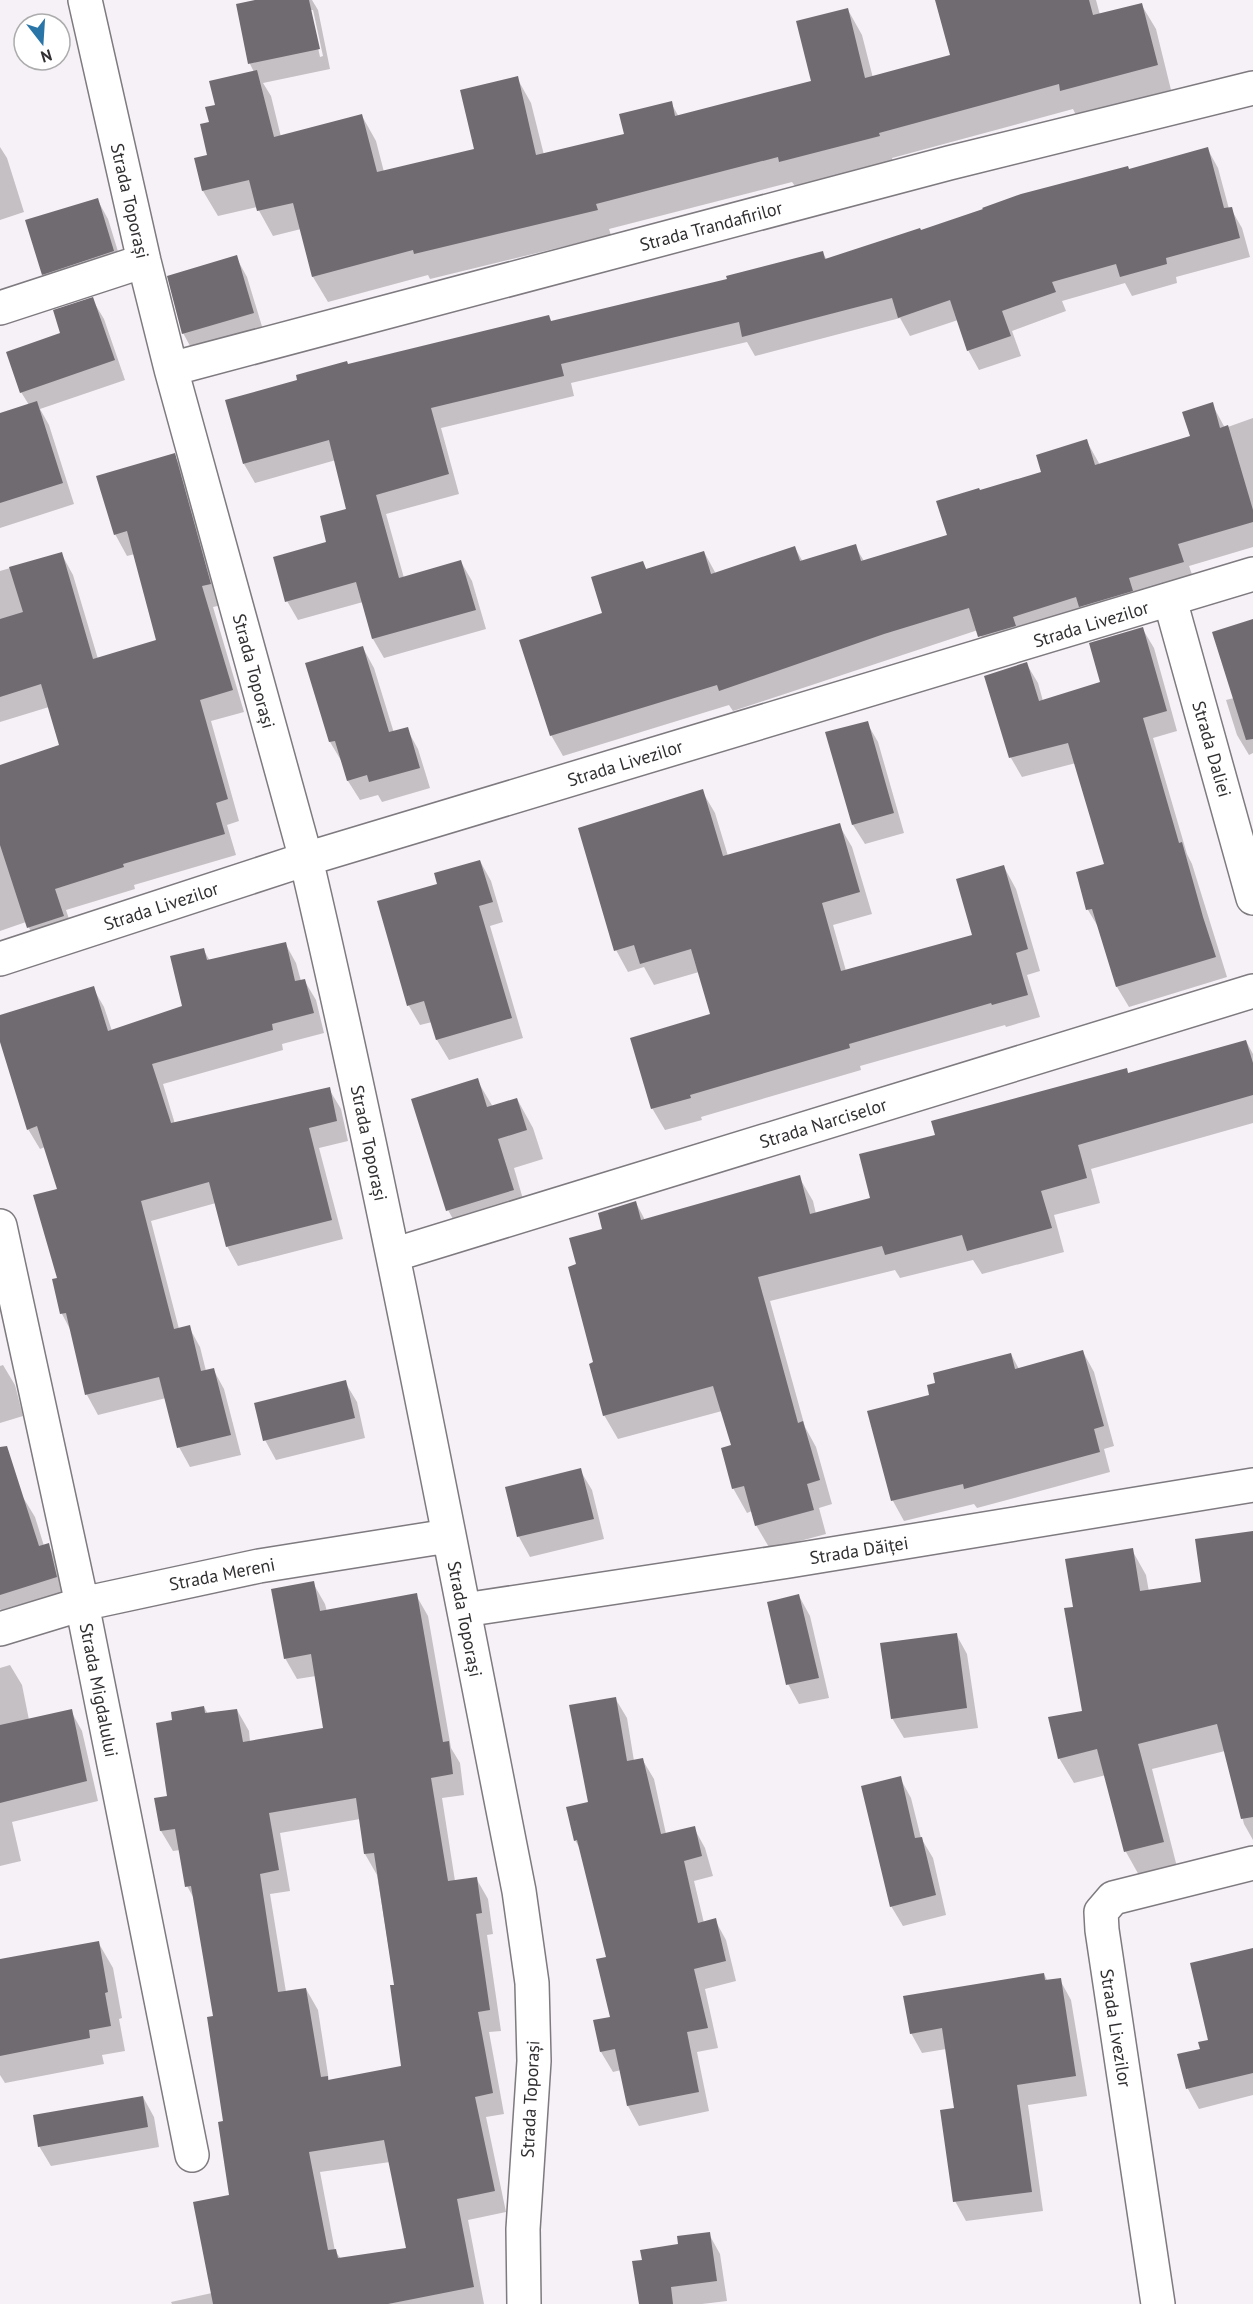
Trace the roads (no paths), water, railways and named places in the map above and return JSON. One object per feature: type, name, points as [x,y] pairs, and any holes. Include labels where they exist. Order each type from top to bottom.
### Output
[{"type":"street","name":"Strada Toporași","points":[[85,0],[171,369],[306,859],[393,1255],[519,1891],[532,1983],[534,2061],[523,2229],[525,2304]]},
{"type":"street","name":"Strada Trandafirilor","points":[[171,369],[949,163],[1253,88]]},
{"type":"street","points":[[0,308],[144,261]]},
{"type":"street","name":"Strada Livezilor","points":[[0,959],[306,859],[1253,574]]},
{"type":"street","name":"Strada Daliei","points":[[1170,600],[1253,898]]},
{"type":"street","name":"Strada Narciselor","points":[[393,1255],[1253,991]]},
{"type":"street","name":"Strada Migdalului","points":[[0,1226],[82,1604],[192,2155]]},
{"type":"street","name":"Strada Dăiței","points":[[464,1610],[800,1559],[1253,1485]]},
{"type":"street","name":"Strada Mereni","points":[[0,1629],[82,1604],[259,1566],[448,1536]]},
{"type":"street","name":"Strada Livezilor","points":[[1158,2304],[1101,1912],[1113,1898],[1253,1863]]}]
